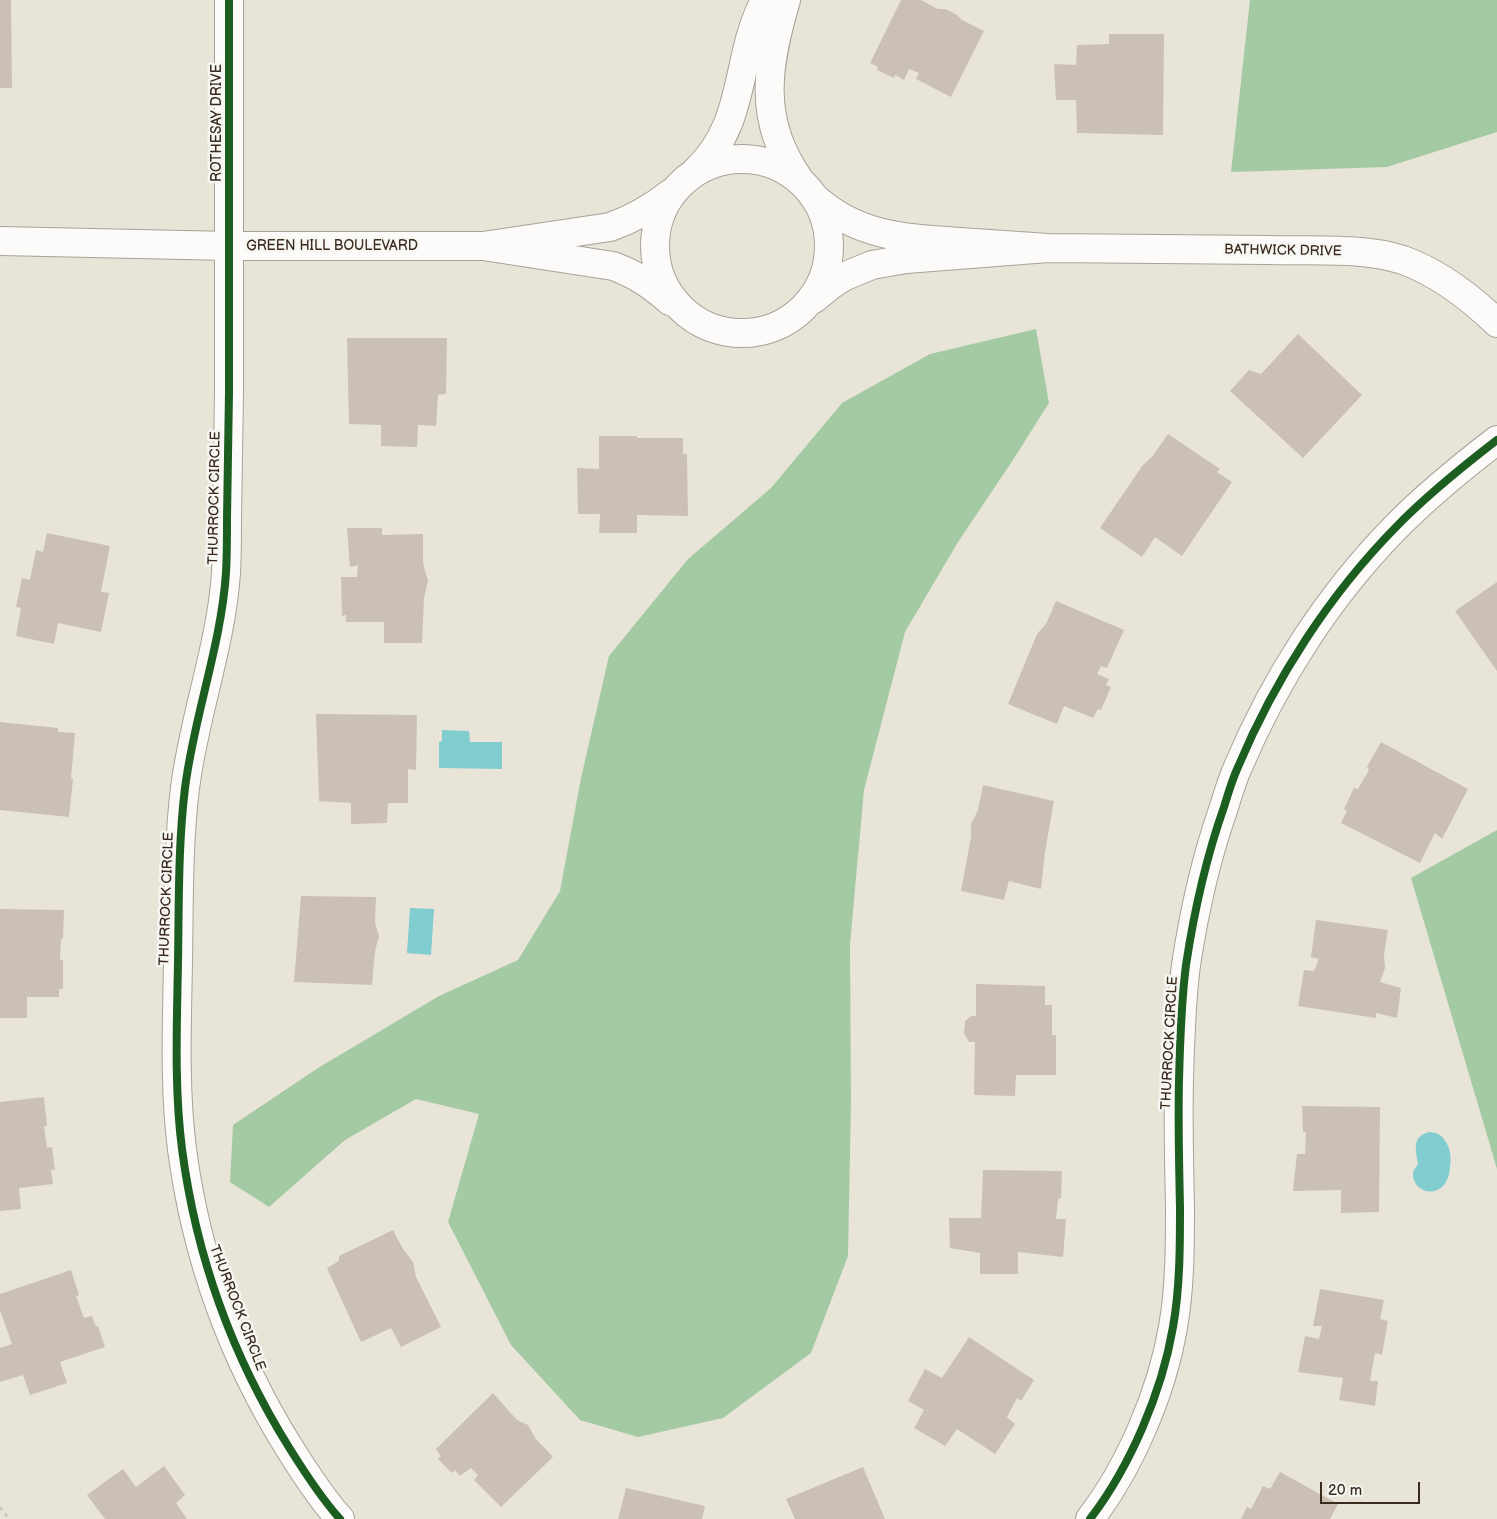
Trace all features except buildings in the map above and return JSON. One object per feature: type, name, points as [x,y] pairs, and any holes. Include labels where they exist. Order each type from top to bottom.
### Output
[{"type":"street","name":"ROTHESAY DRIVE","points":[[228,0],[230,246]]},
{"type":"street","name":"GREEN HILL BOULEVARD","points":[[0,241],[230,246],[483,246],[610,227],[646,212],[683,182],[708,157],[724,135],[734,106],[753,26],[765,0]]},
{"type":"street","points":[[786,0],[772,53],[770,103],[779,143],[790,165],[808,189],[825,217],[830,247],[823,279],[808,305],[776,327],[761,332],[745,334],[714,329],[686,313],[671,296],[662,280],[657,265],[655,247],[655,236],[662,211],[669,198],[683,182],[699,170],[712,164],[734,159],[746,159],[766,162],[784,169],[808,189]]},
{"type":"street","name":"BATHWICK DRIVE","points":[[808,189],[831,210],[853,223],[894,236],[1048,248],[1318,251],[1377,254],[1421,267],[1458,290],[1497,323]]},
{"type":"street","name":"THURROCK CIRCLE","points":[[230,246],[228,487],[225,584],[220,622],[188,767],[181,839],[177,1048],[181,1146],[200,1246],[232,1337],[251,1380],[274,1424],[302,1468],[340,1519]]},
{"type":"street","name":"GREEN HILL BOULEVARD","points":[[483,246],[613,266],[645,280],[686,313]]},
{"type":"street","name":"BATHWICK DRIVE","points":[[808,305],[837,280],[849,273],[872,265],[906,259],[1048,248]]},
{"type":"street","name":"THURROCK CIRCLE","points":[[1090,1519],[1122,1471],[1139,1436],[1164,1365],[1173,1327],[1180,1244],[1179,1079],[1181,1018],[1186,967],[1205,868],[1237,768],[1280,682],[1306,639],[1356,572],[1395,528],[1434,490],[1497,440]]},
{"type":"path","points":[[0,1507],[9,1519]]},
{"type":"green space","points":[[1250,0],[1497,0],[1497,132],[1387,167],[1231,172]]},
{"type":"green space","points":[[1036,329],[1049,403],[958,542],[905,632],[864,790],[850,944],[851,1102],[848,1256],[811,1353],[723,1418],[638,1437],[580,1420],[511,1345],[448,1222],[479,1114],[416,1099],[345,1140],[269,1207],[230,1182],[233,1125],[318,1068],[439,996],[518,960],[560,891],[581,778],[609,656],[688,559],[771,488],[842,403],[930,354]]},
{"type":"green space","points":[[1497,830],[1497,1169],[1411,878]]},
{"type":"water","points":[[442,730],[469,731],[470,742],[502,742],[502,769],[439,768],[439,742],[442,741]]},
{"type":"water","points":[[410,908],[434,909],[431,955],[407,953]]},
{"type":"water","points":[[1429,1132],[1438,1134],[1444,1139],[1451,1158],[1448,1178],[1443,1186],[1431,1192],[1419,1187],[1413,1174],[1418,1164],[1417,1141],[1423,1134]]},
{"type":"cycle path","points":[[229,0],[229,343],[226,566],[219,627],[189,761],[181,831],[177,1031],[179,1126],[188,1189],[197,1228],[207,1267],[234,1342],[251,1379],[290,1449],[307,1476],[340,1519]]},
{"type":"cycle path","points":[[1090,1519],[1118,1476],[1142,1428],[1161,1377],[1173,1327],[1180,1252],[1179,1096],[1184,979],[1201,885],[1234,777],[1253,734],[1287,670],[1326,610],[1348,581],[1371,553],[1408,515],[1497,440]]}]
